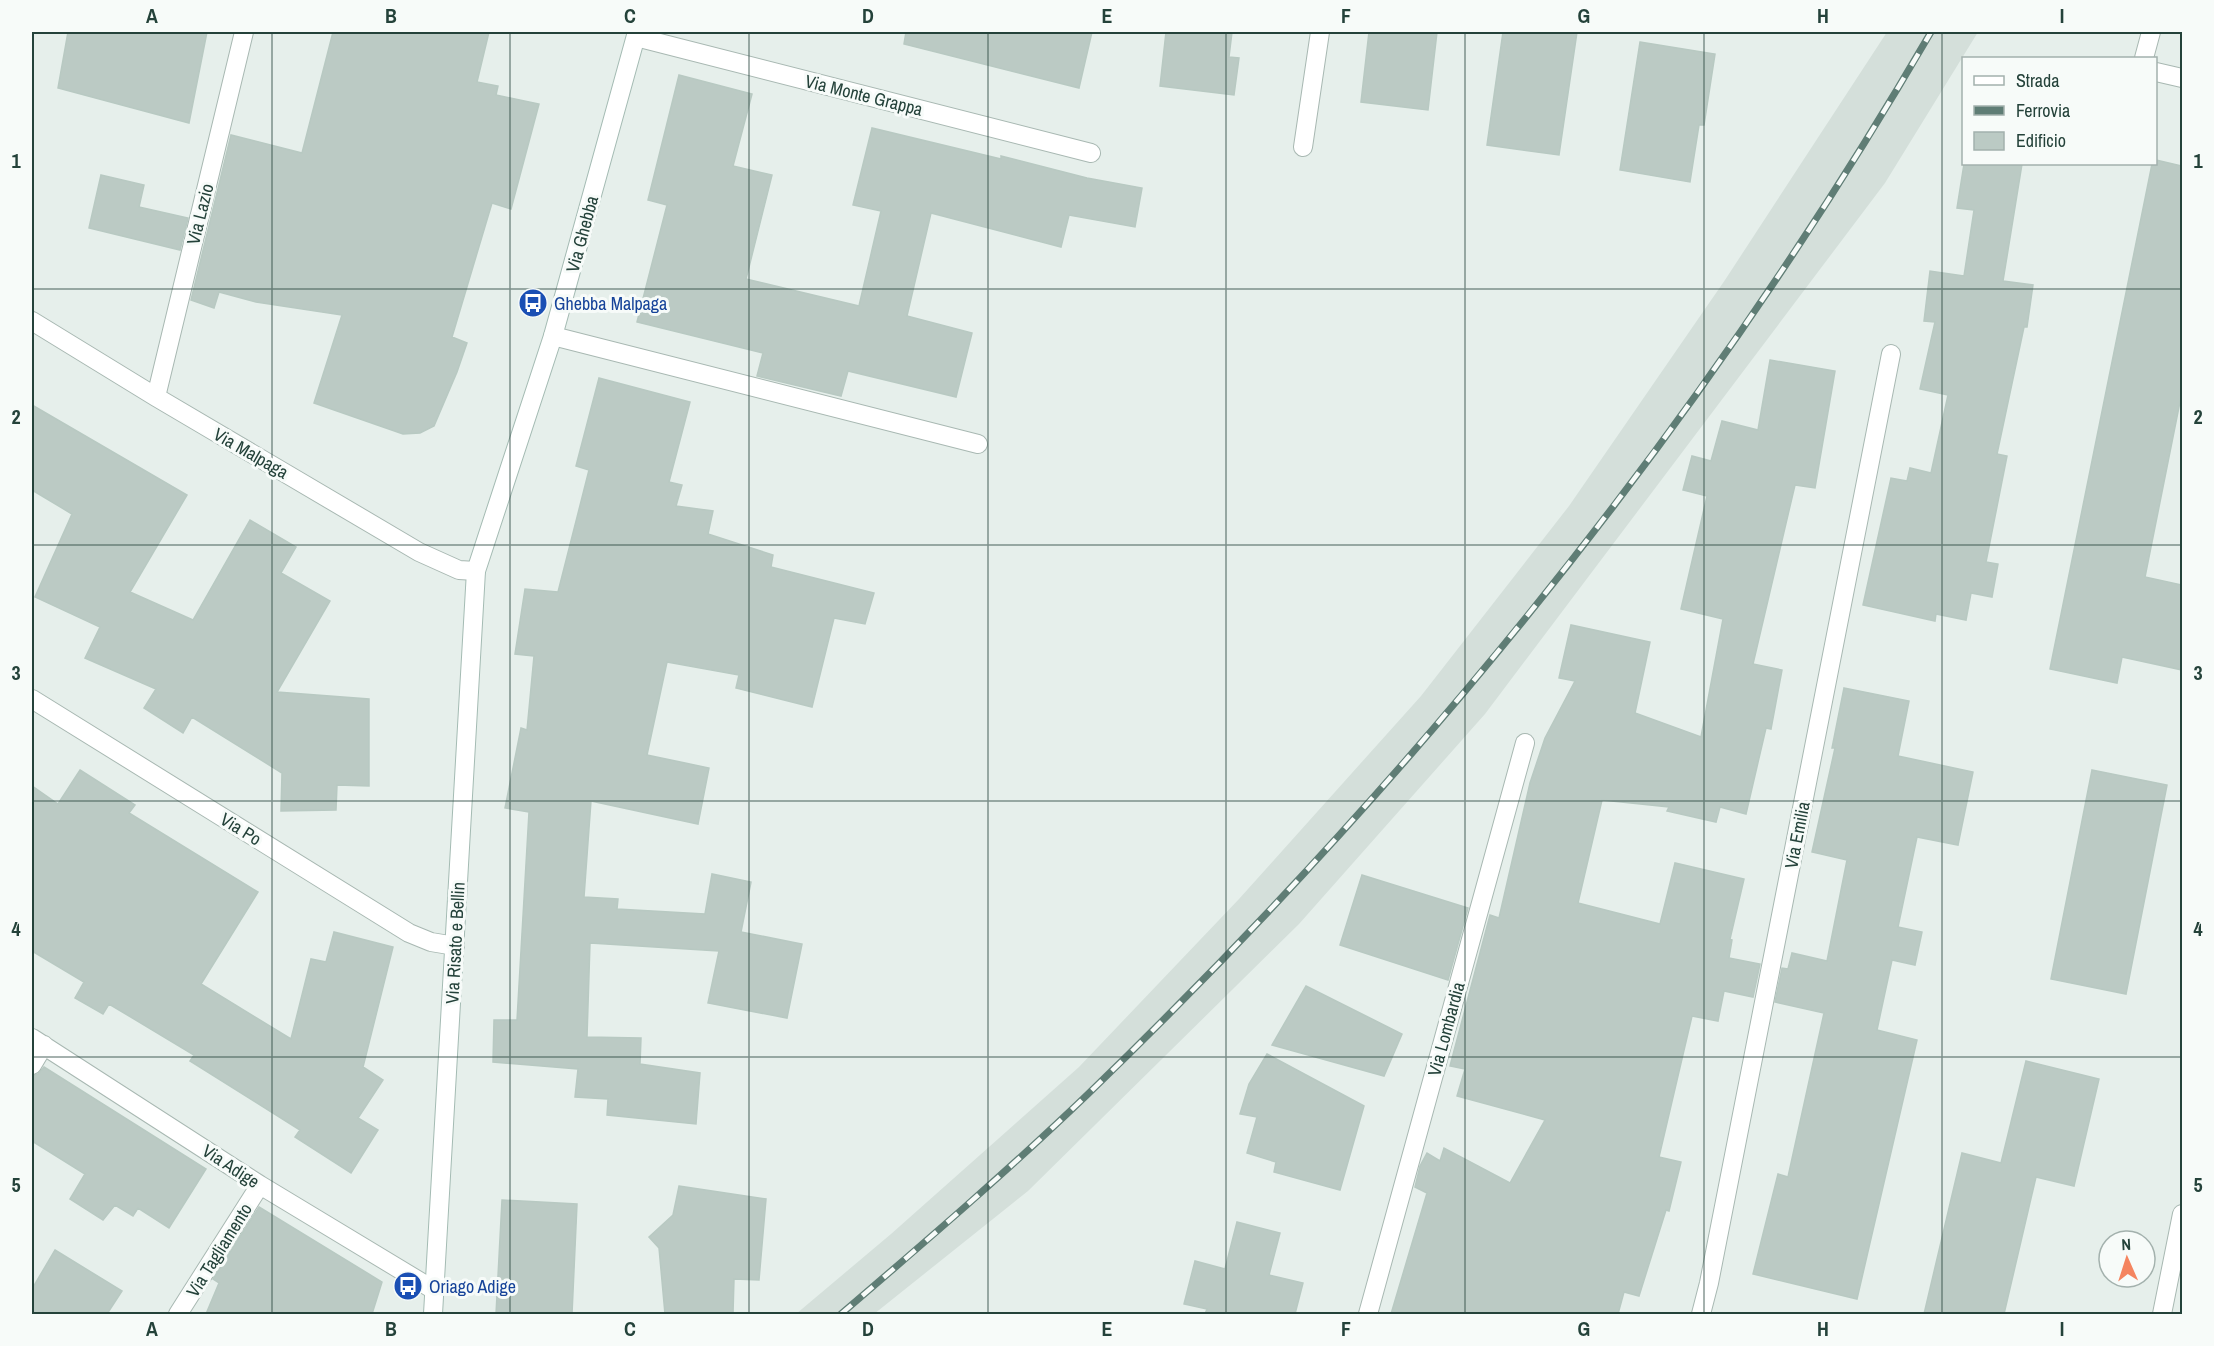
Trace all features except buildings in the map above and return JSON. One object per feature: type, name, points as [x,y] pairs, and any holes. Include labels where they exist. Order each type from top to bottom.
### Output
[{"type":"street","name":"Via Lazio","points":[[156,397],[244,32]]},
{"type":"street","points":[[1303,147],[1320,32]]},
{"type":"street","points":[[2144,57],[2151,32]]},
{"type":"street","name":"Via Monte Grappa","points":[[637,34],[1091,153]]},
{"type":"street","name":"Via Ghebba","points":[[476,571],[554,336],[637,34]]},
{"type":"street","points":[[2157,72],[2182,78]]},
{"type":"street","name":"Via Malpaga","points":[[32,321],[418,552],[459,570],[476,571]]},
{"type":"street","points":[[554,336],[978,444]]},
{"type":"street","name":"Via Emilia","points":[[1701,1314],[1709,1283],[1891,354]]},
{"type":"street","name":"Via Risato e Bellin","points":[[433,1314],[476,571]]},
{"type":"street","name":"Via Po","points":[[32,699],[409,933],[431,942],[455,946]]},
{"type":"street","name":"Via Lombardia","points":[[1368,1314],[1525,743]]},
{"type":"street","points":[[32,1065],[38,1042]]},
{"type":"street","name":"Via Adige","points":[[38,1042],[260,1185],[434,1290]]},
{"type":"street","name":"Via Tagliamento","points":[[178,1314],[260,1185]]},
{"type":"street","points":[[2162,1314],[2182,1214]]},
{"type":"shaded area","points":[[1887,32],[1978,32],[1885,183],[1485,714],[1299,924],[1028,1191],[874,1314],[796,1314],[891,1234],[1079,1067],[1239,899],[1421,696],[1569,506],[1725,280]]},
{"type":"railway","points":[[841,1314],[997,1178],[1088,1094],[1209,974],[1325,850],[1438,723],[1547,592],[1650,457],[1749,319],[1843,177],[1931,32]]},
{"type":"place","name":"Ghebba Malpaga","points":[[533,303]]},
{"type":"place","name":"Oriago Adige","points":[[408,1286]]}]
